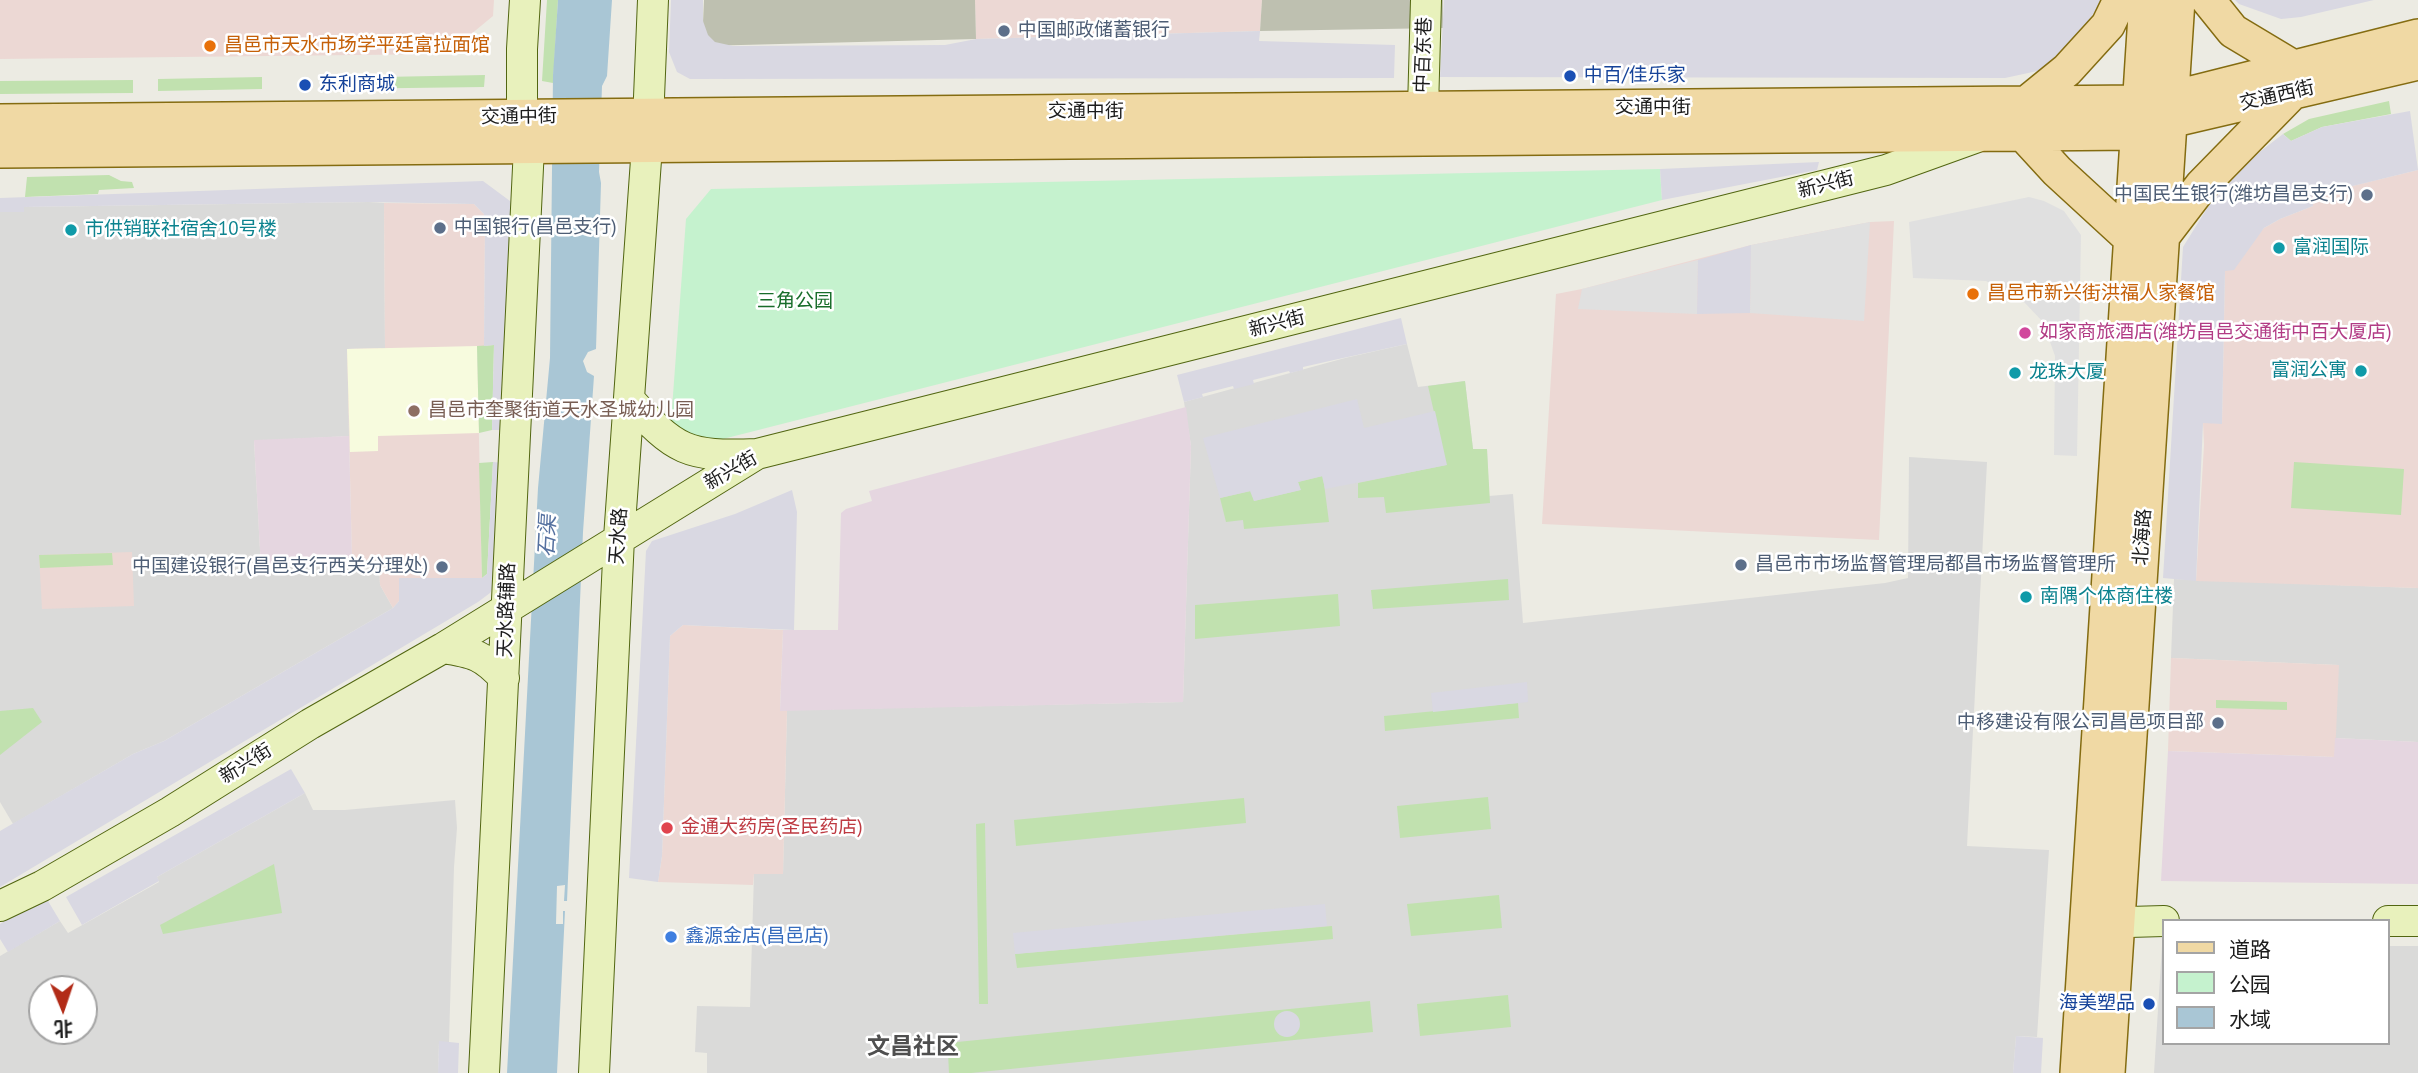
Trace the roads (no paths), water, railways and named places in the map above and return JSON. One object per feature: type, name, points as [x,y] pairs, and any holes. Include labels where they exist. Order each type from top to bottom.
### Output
[{"type":"main road","points":[[2120,0],[2108,25],[2023,120],[2066,180],[2147,238],[2202,185],[2292,80],[2232,31],[2208,0]]},
{"type":"main road","name":"北海路","points":[[2146,0],[2139,118],[2147,238]]},
{"type":"main road","name":"北海路","points":[[2077,1073],[2102,922],[2147,238],[2171,109],[2178,0]]},
{"type":"main road","name":"交通西街","points":[[2171,109],[2292,80],[2418,36]]},
{"type":"main road","name":"交通西街","points":[[2292,80],[2418,63]]},
{"type":"main road","name":"交通中街","points":[[647,131],[1423,110],[2023,120],[2139,118],[2171,109]]},
{"type":"main road","name":"交通中街","points":[[0,151],[611,131],[1986,135],[2023,120]]},
{"type":"main road","name":"交通中街","points":[[0,121],[536,132]]},
{"type":"main road","name":"北海路","points":[[2102,922],[2108,1073]]},
{"type":"street","name":"天水路辅路","points":[[484,1073],[504,678],[515,603],[536,132],[522,49],[525,0]]},
{"type":"street","name":"天水路","points":[[594,1073],[619,538],[647,131],[653,0]]},
{"type":"street","name":"中百东巷","points":[[1423,110],[1426,0]]},
{"type":"street","name":"新兴街","points":[[0,906],[41,886],[170,812],[310,724],[443,648],[757,454],[1872,173],[1986,135]]},
{"type":"street","points":[[629,399],[658,431],[683,448],[698,453],[757,454]]},
{"type":"street","points":[[443,648],[467,652],[489,661],[504,678]]},
{"type":"street","points":[[2390,921],[2418,921]]},
{"type":"street","points":[[2102,922],[2162,922]]},
{"type":"water","name":"石渠","points":[[558,0],[612,0],[607,76],[602,86],[596,349],[588,352],[583,361],[587,372],[594,376],[583,532],[567,901],[564,901],[565,885],[557,886],[556,924],[563,924],[565,911],[557,1073],[507,1073],[538,488],[550,358],[553,75]]},
{"type":"place","name":"中国邮政储蓄银行","points":[[1004,31]]},
{"type":"place","name":"昌邑市天水市场学平廷富拉面馆","points":[[210,46]]},
{"type":"place","name":"中百/佳乐家","points":[[1570,76]]},
{"type":"place","name":"东利商城","points":[[305,85]]},
{"type":"place","name":"中国民生银行(潍坊昌邑支行)","points":[[2367,195]]},
{"type":"place","name":"中国银行(昌邑支行)","points":[[440,228]]},
{"type":"place","name":"市供销联社宿舍10号楼","points":[[71,230]]},
{"type":"place","name":"富润国际","points":[[2279,248]]},
{"type":"place","name":"昌邑市新兴街洪福人家餐馆","points":[[1973,294]]},
{"type":"place","name":"如家商旅酒店(潍坊昌邑交通街中百大厦店)","points":[[2025,333]]},
{"type":"place","name":"富润公寓","points":[[2361,371]]},
{"type":"place","name":"龙珠大厦","points":[[2015,373]]},
{"type":"place","name":"昌邑市奎聚街道天水圣城幼儿园","points":[[414,411]]},
{"type":"place","name":"昌邑市市场监督管理局都昌市场监督管理所","points":[[1741,565]]},
{"type":"place","name":"中国建设银行(昌邑支行西关分理处)","points":[[442,567]]},
{"type":"place","name":"南隅个体商住楼","points":[[2026,597]]},
{"type":"place","name":"中移建设有限公司昌邑项目部","points":[[2218,723]]},
{"type":"place","name":"金通大药房(圣民药店)","points":[[667,828]]},
{"type":"place","name":"鑫源金店(昌邑店)","points":[[671,937]]},
{"type":"place","name":"海美塑品","points":[[2149,1004]]},
{"type":"district","name":"文昌社区","points":[[913,1047]]},
{"type":"park label","name":"三角公园","points":[[795,302]]}]
